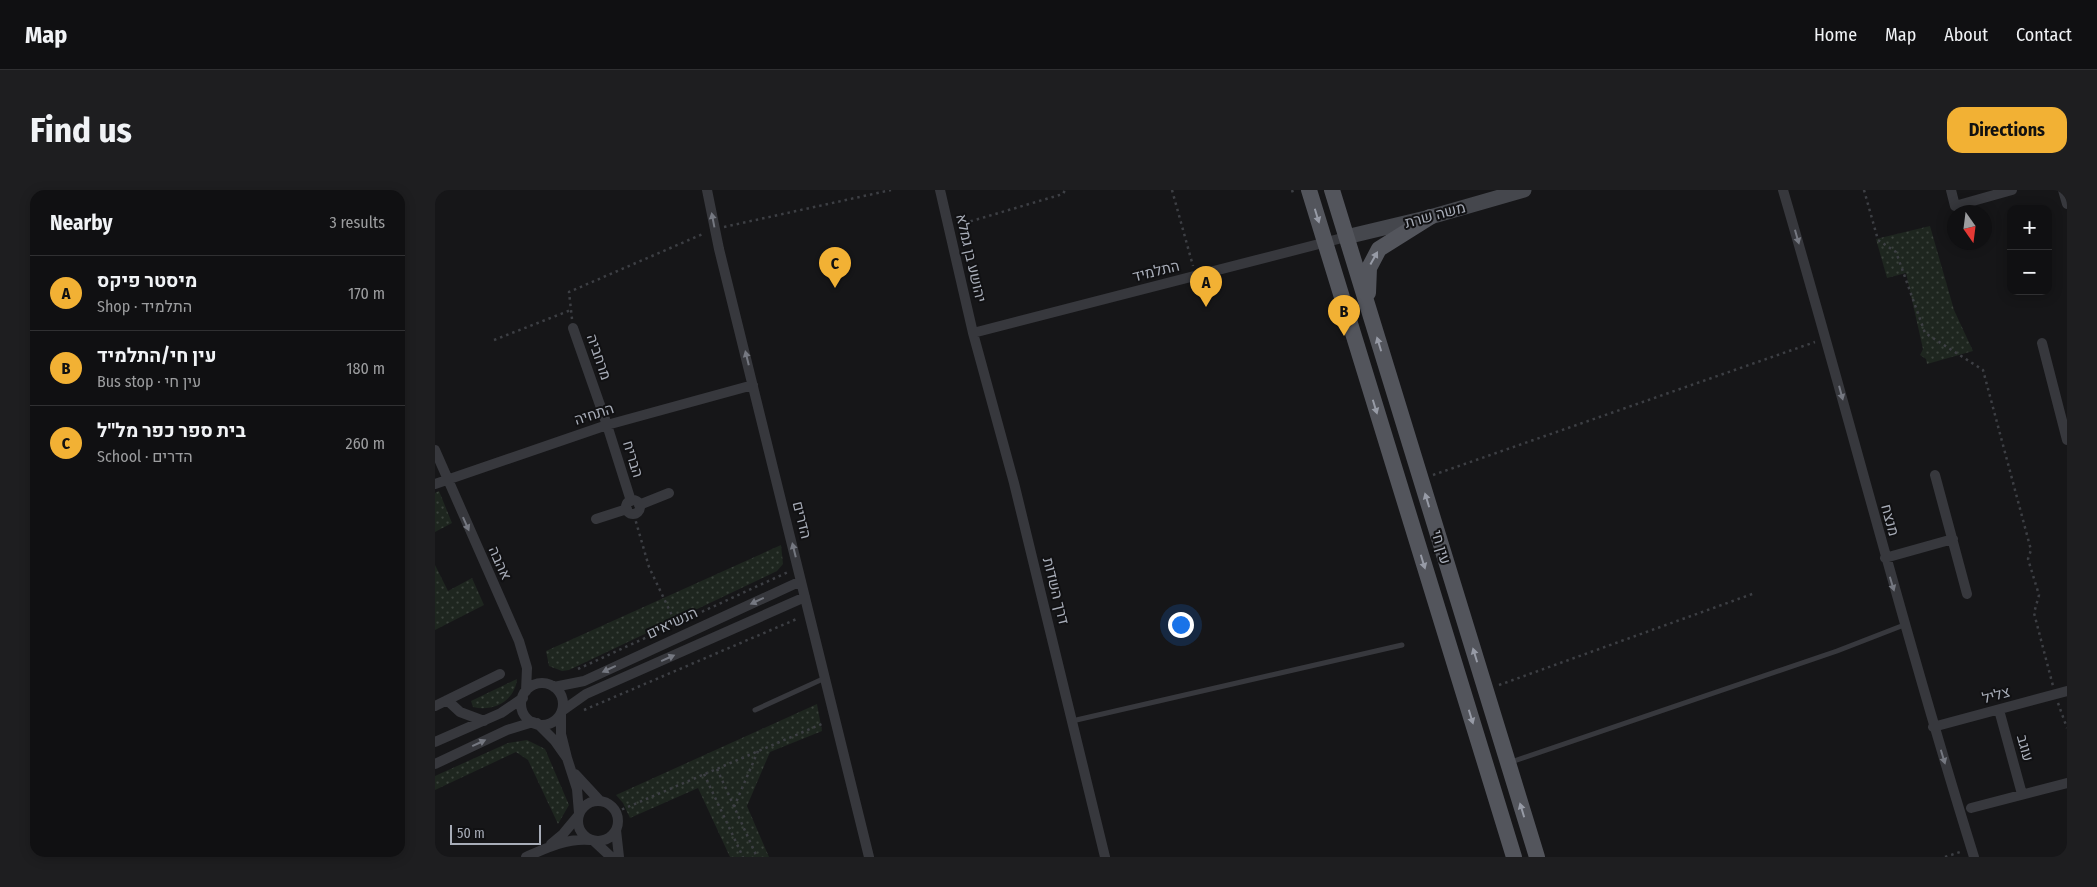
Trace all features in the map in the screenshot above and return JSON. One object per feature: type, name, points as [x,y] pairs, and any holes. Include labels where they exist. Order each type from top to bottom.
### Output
[{"type":"main road","name":"עין חי","points":[[1332,190],[1537,857]]},
{"type":"main road","name":"עין חי","points":[[1298,191],[1325,243],[1511,856]]},
{"type":"main road","points":[[1367,306],[1369,268],[1379,249],[1431,217]]},
{"type":"street","name":"הדרים","points":[[707,190],[719,249],[869,857]]},
{"type":"street","name":"יהושע בן גמלא","points":[[940,190],[973,333]]},
{"type":"street","name":"משה שרת","points":[[1346,237],[1431,217],[1524,190]]},
{"type":"street","name":"מנצח","points":[[1783,190],[1826,338],[1933,727],[1973,853]]},
{"type":"street","points":[[1951,190],[1955,206],[2012,190]]},
{"type":"street","points":[[2063,190],[2067,204]]},
{"type":"street","name":"התלמיד","points":[[973,333],[1346,237]]},
{"type":"street","name":"מרחביה","points":[[573,328],[607,425]]},
{"type":"street","name":"דרך השדות","points":[[973,333],[1014,483],[1105,857]]},
{"type":"street","points":[[2042,343],[2067,440]]},
{"type":"street","name":"התחיה","points":[[435,484],[607,425],[753,384]]},
{"type":"street","name":"הבריח","points":[[607,425],[633,507]]},
{"type":"street","name":"אהבה","points":[[435,450],[446,479],[519,641],[527,668],[524,694]]},
{"type":"street","points":[[1935,475],[1967,594]]},
{"type":"street","points":[[596,519],[669,493]]},
{"type":"street","points":[[1885,558],[1953,539]]},
{"type":"street","name":"הנשיאים","points":[[554,687],[583,681],[801,582]]},
{"type":"street","name":"הנשיאים","points":[[561,712],[585,694],[805,597]]},
{"type":"street","points":[[435,706],[500,674]]},
{"type":"street","points":[[435,742],[501,713],[535,684],[542,683],[554,687],[562,697],[561,734],[567,758],[574,774],[580,832],[611,857]]},
{"type":"street","name":"צליל","points":[[1933,727],[2067,691]]},
{"type":"street","points":[[524,694],[524,713],[555,741],[567,758]]},
{"type":"street","points":[[447,700],[468,717],[484,721]]},
{"type":"street","name":"עוגב","points":[[1999,710],[2022,794]]},
{"type":"street","points":[[435,764],[507,730],[535,723],[547,724],[553,722],[561,712]]},
{"type":"street","points":[[574,774],[600,801]]},
{"type":"street","points":[[1971,808],[2067,783]]},
{"type":"street","points":[[527,857],[544,849],[571,841],[604,841],[611,838],[616,830],[619,819],[617,812],[607,802],[600,801],[587,804],[563,834],[544,849]]},
{"type":"street","points":[[616,830],[619,857]]},
{"type":"lane","points":[[1508,763],[1837,651],[1905,625]]},
{"type":"lane","points":[[1072,721],[1402,645]]},
{"type":"lane","points":[[755,710],[825,678]]},
{"type":"path","points":[[948,227],[1063,194],[1065,190]]},
{"type":"path","points":[[1172,190],[1196,276]]},
{"type":"path","points":[[1864,190],[1878,240],[1896,252],[1925,333],[1983,370],[2031,550],[2028,559],[2039,595],[2034,613],[2055,694],[2067,728]]},
{"type":"path","points":[[493,340],[571,310]]},
{"type":"path","points":[[1421,480],[1826,338]]},
{"type":"path","points":[[633,507],[649,567],[676,624]]},
{"type":"path","points":[[578,669],[798,567]]},
{"type":"path","points":[[1485,690],[1755,593]]},
{"type":"path","points":[[584,710],[809,613]]},
{"type":"path","points":[[617,812],[835,718]]},
{"type":"path","points":[[734,808],[758,751]]},
{"type":"path","points":[[717,769],[757,857]]},
{"type":"path","points":[[705,774],[743,857]]},
{"type":"path","points":[[1945,857],[1973,853]]},
{"type":"shaded area","points":[[1930,226],[1954,310],[1973,351],[1927,364],[1926,359],[1920,355],[1923,349],[1906,273],[1887,278],[1876,239]]},
{"type":"shaded area","points":[[439,491],[452,523],[435,532],[435,493]]},
{"type":"shaded area","points":[[781,545],[783,564],[777,571],[569,670],[562,671],[549,666],[546,651]]},
{"type":"shaded area","points":[[435,565],[448,591],[472,578],[484,605],[435,630]]},
{"type":"shaded area","points":[[517,679],[512,693],[502,703],[488,708],[473,707],[471,701]]},
{"type":"shaded area","points":[[817,704],[822,731],[770,752],[747,806],[769,857],[730,857],[698,788],[630,818],[623,803],[616,795]]},
{"type":"shaded area","points":[[527,740],[545,749],[569,805],[558,824],[528,760],[516,752],[435,790],[435,776],[508,743]]},
{"type":"place","name":"בית ספר כפר מל\"ל","points":[[835,288]]},
{"type":"place","name":"מיסטר פיקס","points":[[1206,307]]},
{"type":"place","name":"עין חי/התלמיד","points":[[1344,336]]}]
